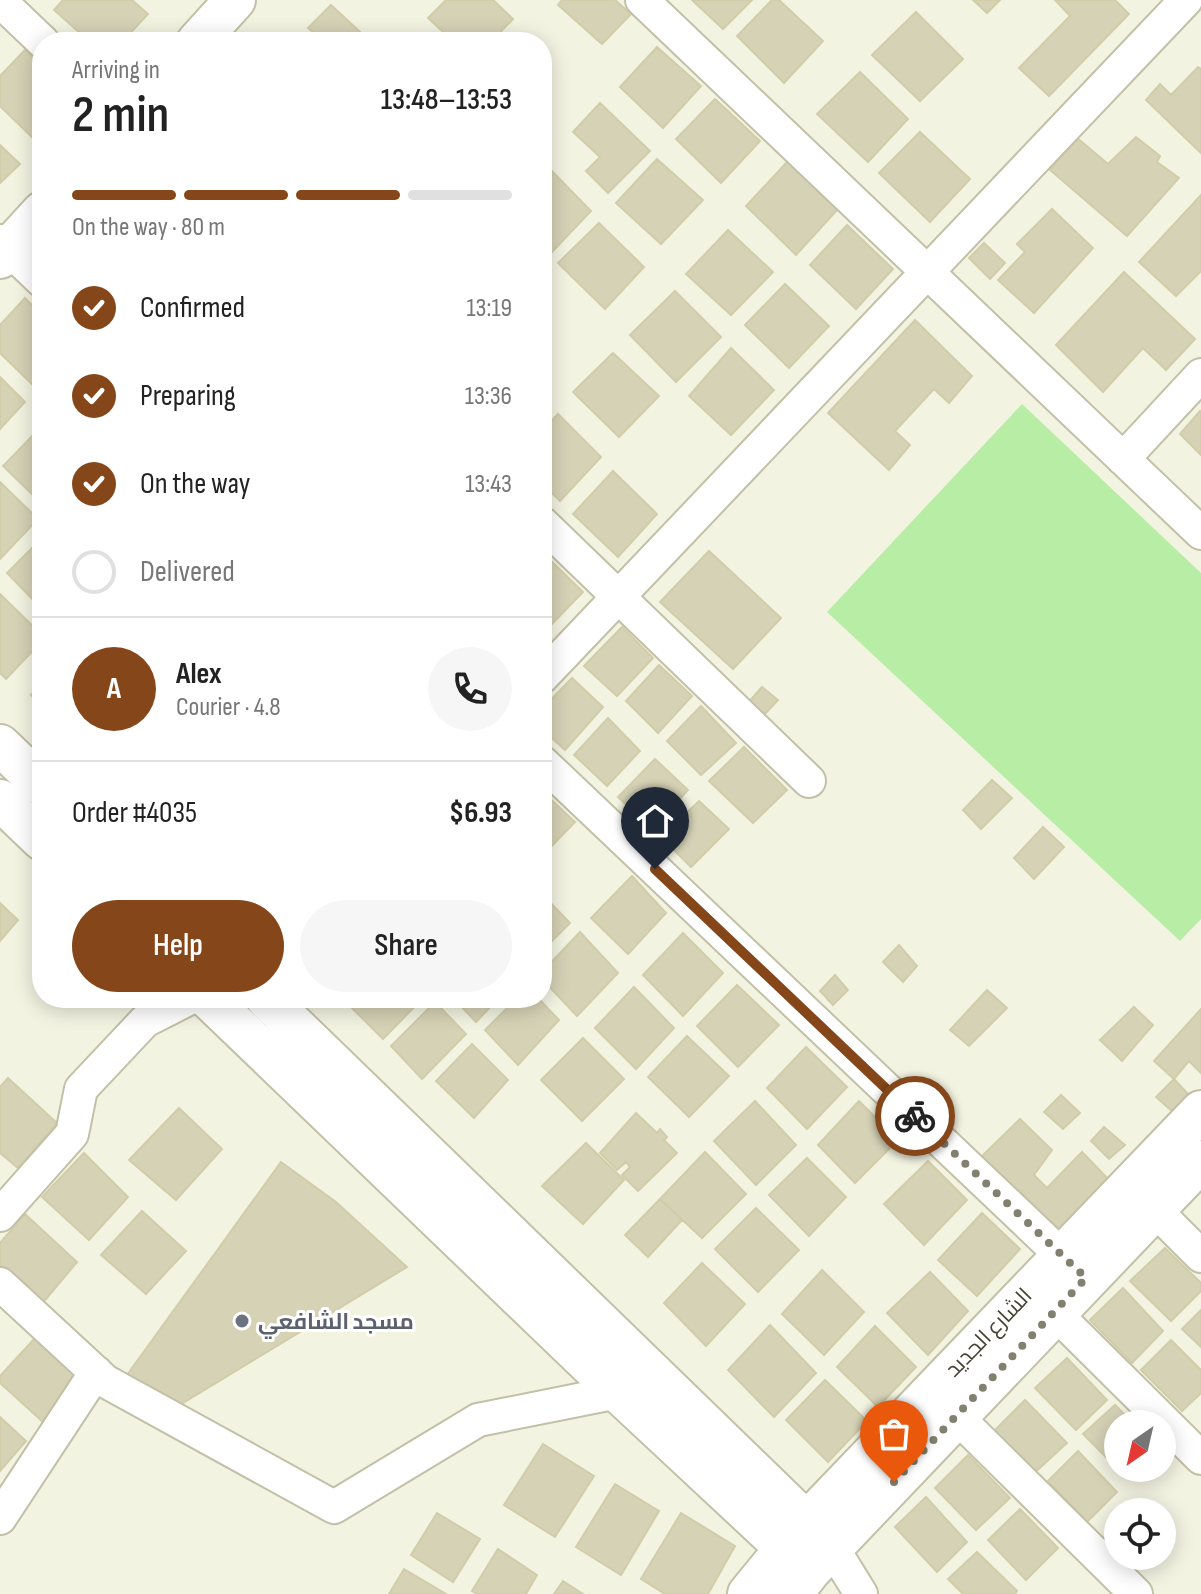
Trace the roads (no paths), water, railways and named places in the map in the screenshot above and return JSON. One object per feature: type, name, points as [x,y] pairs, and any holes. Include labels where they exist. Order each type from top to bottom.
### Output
[{"type":"street","points":[[206,32],[235,0]]},
{"type":"street","points":[[642,0],[1201,533]]},
{"type":"street","points":[[552,666],[1186,0]]},
{"type":"street","points":[[0,1],[33,32]]},
{"type":"street","points":[[32,221],[3,249],[32,273]]},
{"type":"street","points":[[1123,459],[1201,375]]},
{"type":"street","points":[[552,533],[809,781]]},
{"type":"street","points":[[0,745],[32,775]]},
{"type":"street","points":[[552,771],[1074,1267]]},
{"type":"street","points":[[0,800],[32,830]]},
{"type":"street","points":[[0,1215],[72,1134],[81,1089],[145,1021],[170,1008]]},
{"type":"street","points":[[218,1008],[618,1392],[851,1594]]},
{"type":"street","points":[[276,1008],[805,1556],[861,1594]]},
{"type":"street","name":"الشارع الجديد","points":[[805,1556],[1074,1267],[1201,1111]]},
{"type":"street","name":"الشارع الجديد","points":[[748,1594],[805,1556],[956,1416],[1054,1312],[1074,1267],[1154,1209],[1201,1161]]},
{"type":"street","points":[[1154,1209],[1201,1256]]},
{"type":"street","points":[[0,1284],[105,1381],[334,1507],[478,1420],[618,1392]]},
{"type":"street","points":[[1054,1312],[1201,1458]]},
{"type":"street","points":[[0,1518],[96,1372]]},
{"type":"street","points":[[956,1416],[1136,1594]]},
{"type":"place","name":"مسجد الشافعي","points":[[242,1321]]}]
